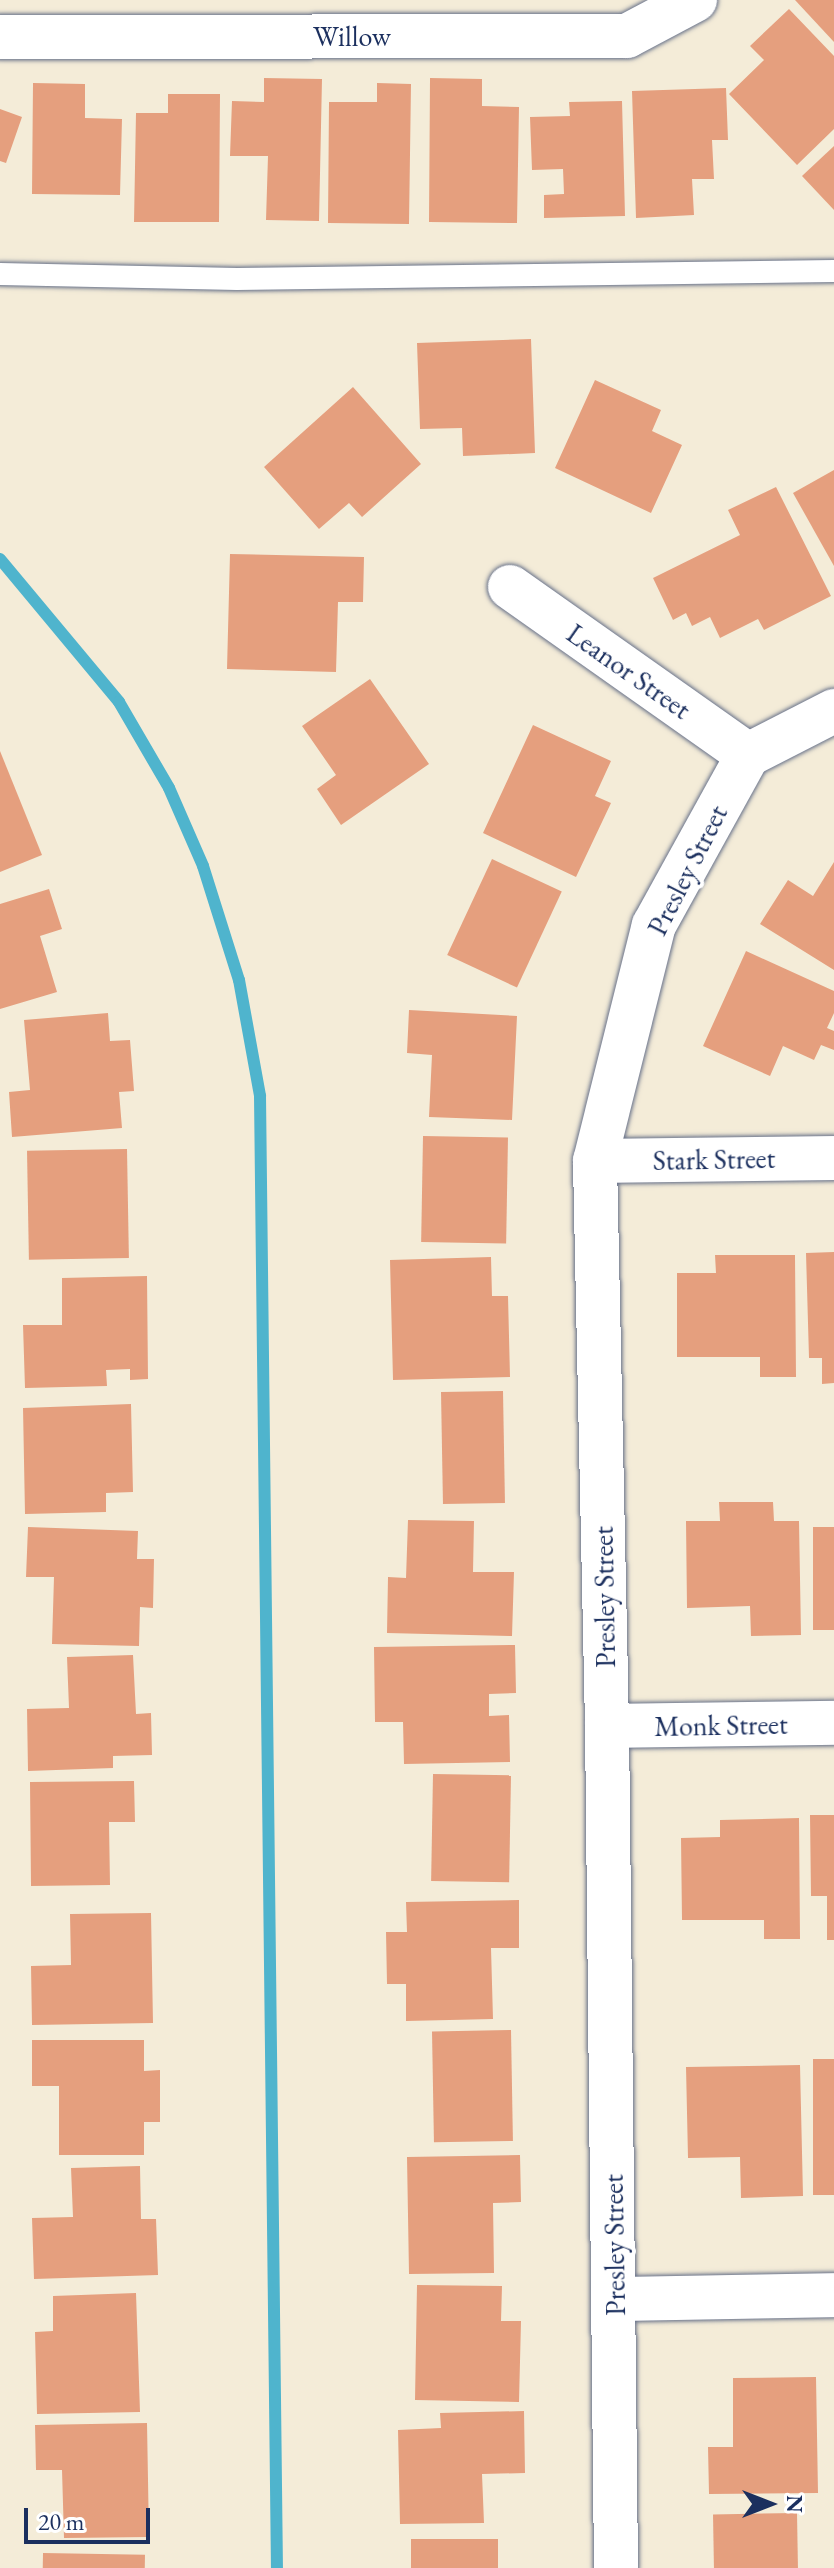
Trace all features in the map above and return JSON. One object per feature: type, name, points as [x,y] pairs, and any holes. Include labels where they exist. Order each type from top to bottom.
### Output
[{"type":"street","name":"Willow","points":[[0,37],[627,36],[695,0]]},
{"type":"street","name":"Leanor Street","points":[[510,587],[748,755]]},
{"type":"street","points":[[748,755],[834,711]]},
{"type":"street","name":"Presley Street","points":[[616,2568],[607,1726],[595,1161],[654,925],[748,755]]},
{"type":"street","name":"Stark Street","points":[[595,1161],[834,1158]]},
{"type":"street","name":"Monk Street","points":[[607,1726],[834,1723]]},
{"type":"street","points":[[615,2299],[834,2295]]},
{"type":"lane","points":[[0,274],[237,279],[834,271]]},
{"type":"building","points":[[795,0],[834,0],[834,42]]},
{"type":"building","points":[[789,9],[834,56],[834,129],[797,165],[729,94],[764,60],[750,46]]},
{"type":"building","points":[[264,78],[322,79],[319,221],[266,220],[268,156],[230,156],[232,101],[264,102]]},
{"type":"building","points":[[430,78],[482,79],[482,106],[519,107],[517,223],[429,222]]},
{"type":"building","points":[[33,83],[85,84],[85,118],[122,119],[120,195],[32,194]]},
{"type":"building","points":[[377,83],[411,84],[409,224],[328,223],[329,102],[377,102]]},
{"type":"building","points":[[726,88],[728,140],[712,140],[714,179],[692,179],[694,215],[636,218],[632,91]]},
{"type":"building","points":[[168,94],[220,94],[219,222],[134,222],[136,113],[168,113]]},
{"type":"building","points":[[622,101],[625,216],[544,218],[544,195],[564,194],[563,169],[532,170],[530,117],[570,116],[569,102]]},
{"type":"building","points":[[0,109],[22,117],[6,163],[0,161]]},
{"type":"building","points":[[834,146],[834,210],[802,176]]},
{"type":"building","points":[[531,339],[535,453],[463,456],[462,428],[420,429],[417,343]]},
{"type":"building","points":[[595,380],[661,410],[652,431],[682,445],[651,513],[555,468]]},
{"type":"building","points":[[353,387],[421,464],[362,517],[349,503],[319,529],[264,467]]},
{"type":"building","points":[[834,470],[834,566],[793,493]]},
{"type":"building","points":[[776,487],[831,596],[764,630],[758,619],[720,638],[710,617],[692,626],[686,613],[673,620],[653,578],[740,535],[728,510]]},
{"type":"building","points":[[230,554],[364,557],[363,602],[338,602],[336,672],[227,669]]},
{"type":"building","points":[[370,679],[429,764],[341,825],[317,789],[336,775],[302,726]]},
{"type":"building","points":[[533,725],[611,761],[595,796],[611,803],[576,877],[483,833]]},
{"type":"building","points":[[0,751],[42,855],[0,872]]},
{"type":"building","points":[[492,859],[562,892],[517,988],[447,955]]},
{"type":"building","points":[[834,862],[834,970],[760,924],[788,880],[813,896]]},
{"type":"building","points":[[49,889],[62,929],[40,936],[57,992],[0,1009],[0,904]]},
{"type":"building","points":[[746,951],[834,991],[834,1013],[827,1028],[834,1031],[834,1050],[821,1045],[814,1060],[783,1046],[770,1076],[703,1046]]},
{"type":"building","points":[[409,1010],[517,1016],[512,1120],[429,1117],[432,1055],[407,1053]]},
{"type":"building","points":[[108,1013],[110,1041],[130,1040],[134,1091],[119,1092],[122,1128],[12,1137],[9,1092],[30,1090],[24,1020]]},
{"type":"building","points":[[423,1136],[508,1137],[506,1243],[421,1242]]},
{"type":"building","points":[[127,1149],[129,1258],[29,1260],[27,1151]]},
{"type":"building","points":[[834,1252],[834,1383],[822,1384],[822,1358],[809,1358],[806,1253]]},
{"type":"building","points":[[715,1255],[795,1255],[796,1377],[760,1377],[760,1357],[677,1357],[677,1273],[716,1273]]},
{"type":"building","points":[[491,1257],[492,1296],[508,1296],[510,1377],[393,1380],[390,1260]]},
{"type":"building","points":[[147,1276],[148,1379],[130,1380],[130,1369],[106,1370],[107,1386],[25,1388],[23,1325],[62,1325],[62,1278]]},
{"type":"building","points":[[503,1391],[505,1503],[443,1504],[441,1392]]},
{"type":"building","points":[[131,1404],[133,1492],[106,1493],[106,1512],[25,1514],[23,1408]]},
{"type":"building","points":[[719,1502],[773,1502],[774,1521],[799,1521],[801,1635],[751,1636],[750,1606],[687,1608],[686,1521],[720,1521]]},
{"type":"building","points":[[408,1520],[474,1521],[473,1572],[514,1572],[512,1636],[387,1633],[388,1577],[406,1578]]},
{"type":"building","points":[[28,1527],[138,1531],[137,1559],[154,1559],[153,1608],[140,1607],[139,1646],[52,1644],[54,1577],[26,1577]]},
{"type":"building","points":[[813,1527],[834,1527],[834,1630],[813,1630]]},
{"type":"building","points":[[515,1645],[516,1693],[489,1694],[489,1716],[509,1715],[510,1762],[404,1764],[403,1722],[375,1722],[374,1647]]},
{"type":"building","points":[[133,1655],[136,1714],[151,1713],[152,1755],[113,1756],[113,1768],[28,1771],[27,1709],[69,1708],[67,1657]]},
{"type":"building","points":[[433,1774],[511,1775],[509,1882],[431,1881]]},
{"type":"building","points":[[134,1781],[135,1822],[109,1822],[110,1885],[31,1886],[30,1782]]},
{"type":"building","points":[[810,1815],[834,1815],[834,1940],[827,1940],[827,1896],[811,1896]]},
{"type":"building","points":[[799,1818],[800,1939],[764,1939],[764,1920],[682,1920],[681,1838],[720,1837],[720,1820]]},
{"type":"building","points":[[519,1900],[519,1948],[491,1948],[493,2019],[406,2021],[406,1984],[387,1984],[386,1932],[407,1932],[406,1902]]},
{"type":"building","points":[[151,1913],[153,2023],[32,2025],[31,1966],[71,1965],[70,1914]]},
{"type":"building","points":[[511,2030],[513,2141],[434,2142],[432,2031]]},
{"type":"building","points":[[32,2040],[144,2040],[144,2071],[160,2070],[160,2122],[144,2122],[144,2155],[59,2155],[59,2086],[32,2086]]},
{"type":"building","points":[[813,2059],[834,2059],[834,2195],[813,2195]]},
{"type":"building","points":[[800,2065],[803,2196],[741,2198],[740,2157],[688,2158],[686,2067]]},
{"type":"building","points":[[520,2155],[521,2202],[493,2203],[494,2273],[409,2274],[407,2157]]},
{"type":"building","points":[[140,2166],[141,2219],[156,2219],[158,2275],[34,2279],[32,2218],[73,2217],[71,2168]]},
{"type":"building","points":[[417,2285],[502,2286],[501,2321],[521,2321],[519,2402],[415,2400]]},
{"type":"building","points":[[136,2293],[140,2412],[37,2414],[35,2332],[53,2331],[53,2296]]},
{"type":"building","points":[[816,2377],[818,2493],[709,2494],[708,2447],[733,2447],[733,2378]]},
{"type":"building","points":[[524,2411],[525,2473],[482,2474],[484,2523],[400,2524],[398,2430],[441,2428],[440,2413]]},
{"type":"building","points":[[147,2423],[149,2537],[64,2538],[62,2470],[36,2470],[35,2425]]},
{"type":"building","points":[[797,2513],[798,2568],[714,2568],[713,2514]]},
{"type":"building","points":[[411,2539],[498,2539],[498,2568],[411,2568]]},
{"type":"building","points":[[43,2553],[145,2555],[145,2568],[43,2568]]},
{"type":"waterway","points":[[0,559],[119,702],[169,788],[203,866],[239,980],[260,1096],[277,2568]]}]
